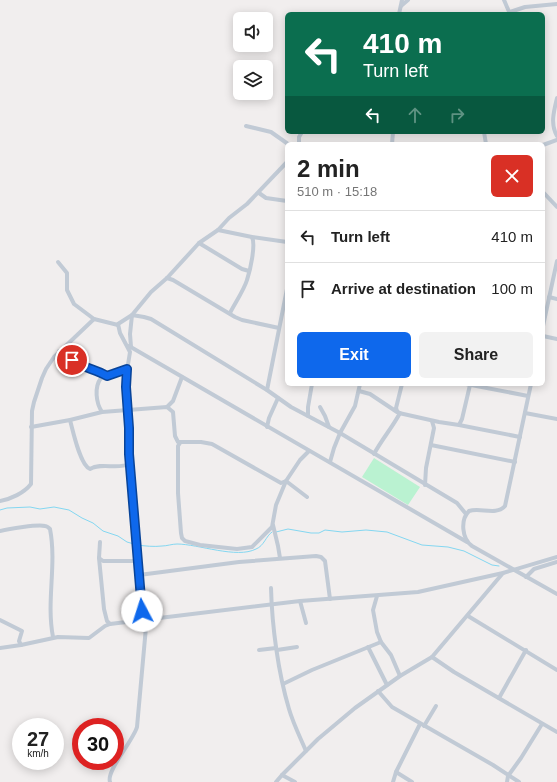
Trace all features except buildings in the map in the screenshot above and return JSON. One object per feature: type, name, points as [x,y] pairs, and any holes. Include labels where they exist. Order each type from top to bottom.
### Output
[{"type":"street","points":[[400,12],[402,0]]},
{"type":"street","points":[[401,6],[408,0]]},
{"type":"street","points":[[504,0],[510,12]]},
{"type":"street","points":[[512,12],[525,7],[557,4]]},
{"type":"street","points":[[557,98],[553,120],[553,128],[557,136]]},
{"type":"street","points":[[246,126],[270,132],[285,142]]},
{"type":"street","points":[[545,144],[557,140]]},
{"type":"street","points":[[118,325],[132,315],[151,292],[167,278],[199,243],[218,230],[258,193],[285,164]]},
{"type":"street","points":[[258,193],[266,198],[285,201]]},
{"type":"street","points":[[545,194],[557,207]]},
{"type":"street","points":[[218,230],[285,242]]},
{"type":"street","points":[[230,314],[247,280],[254,241],[252,237]]},
{"type":"street","points":[[199,243],[242,269],[249,271]]},
{"type":"street","points":[[545,309],[557,261]]},
{"type":"street","points":[[58,262],[67,273],[68,278],[66,285],[71,300],[77,307],[94,319],[118,325]]},
{"type":"street","points":[[167,278],[242,320],[279,328]]},
{"type":"street","points":[[549,297],[557,299]]},
{"type":"street","points":[[267,390],[285,299]]},
{"type":"street","points":[[128,346],[132,315]]},
{"type":"street","points":[[132,315],[151,319],[278,398],[457,503],[466,514],[464,530],[467,542]]},
{"type":"street","points":[[0,501],[12,497],[31,484],[31,426],[34,402],[48,365],[60,351],[94,319]]},
{"type":"street","points":[[110,782],[109,779],[111,772],[132,740],[137,727],[146,630],[141,603],[130,464],[126,387],[130,349],[120,333],[118,325]]},
{"type":"street","points":[[545,336],[557,339]]},
{"type":"street","points":[[128,346],[467,542],[485,555],[557,594]]},
{"type":"street","points":[[60,351],[80,366],[96,370],[107,376]]},
{"type":"street","points":[[130,356],[138,351]]},
{"type":"street","points":[[102,412],[98,404],[98,386],[101,378],[127,369]]},
{"type":"street","points":[[31,426],[70,420],[102,412],[167,407],[173,401],[182,376]]},
{"type":"street","points":[[308,416],[312,386]]},
{"type":"street","points":[[330,462],[340,434],[354,408],[360,386]]},
{"type":"street","points":[[399,413],[396,408],[402,386]]},
{"type":"street","points":[[459,425],[462,419],[468,386]]},
{"type":"street","points":[[473,386],[528,396]]},
{"type":"street","points":[[466,514],[473,510],[490,511],[504,508],[530,386]]},
{"type":"street","points":[[359,391],[370,394],[399,413],[432,421],[520,437]]},
{"type":"street","points":[[267,427],[269,418],[278,398]]},
{"type":"street","points":[[320,406],[329,427]]},
{"type":"street","points":[[167,407],[173,412],[175,436],[180,443]]},
{"type":"street","points":[[374,454],[394,424],[399,413]]},
{"type":"street","points":[[525,413],[557,419]]},
{"type":"street","points":[[70,420],[81,456],[88,469],[98,465],[117,467],[130,464]]},
{"type":"street","points":[[432,421],[434,428]]},
{"type":"street","points":[[425,485],[426,468],[434,428],[438,422]]},
{"type":"street","points":[[180,443],[200,442],[212,444],[279,482],[286,482],[307,497]]},
{"type":"street","points":[[180,443],[178,446],[178,493],[181,534],[185,541],[221,548],[246,549],[255,545],[273,524]]},
{"type":"street","points":[[431,445],[515,462]]},
{"type":"street","points":[[280,558],[273,524],[276,505],[286,482],[300,460],[309,451]]},
{"type":"street","points":[[0,531],[41,526],[46,526],[50,529],[52,573],[50,608],[53,638]]},
{"type":"street","points":[[100,542],[99,558],[105,616],[110,624]]},
{"type":"street","points":[[139,575],[280,558],[319,556],[323,558],[326,565],[330,599]]},
{"type":"street","points":[[0,648],[53,638],[89,638],[110,624],[300,601],[418,592],[503,573],[557,557]]},
{"type":"street","points":[[99,558],[102,561],[138,561]]},
{"type":"street","points":[[526,577],[534,569],[557,562]]},
{"type":"street","points":[[276,782],[331,727],[378,691],[432,657],[503,573]]},
{"type":"street","points":[[271,588],[277,649],[283,684],[289,711],[306,751]]},
{"type":"street","points":[[378,596],[374,613],[377,632],[381,642],[391,655],[400,676]]},
{"type":"street","points":[[300,601],[306,623]]},
{"type":"street","points":[[468,616],[557,670]]},
{"type":"street","points":[[0,620],[22,630],[19,641],[21,645]]},
{"type":"street","points":[[283,684],[312,670],[381,642]]},
{"type":"street","points":[[259,650],[297,647]]},
{"type":"street","points":[[368,647],[387,685]]},
{"type":"street","points":[[499,698],[526,650]]},
{"type":"street","points":[[432,657],[454,672],[557,732]]},
{"type":"street","points":[[378,691],[392,707],[493,765],[519,782]]},
{"type":"street","points":[[393,782],[396,772],[422,725],[436,706]]},
{"type":"street","points":[[507,782],[508,776],[542,724]]},
{"type":"street","points":[[396,772],[412,782]]},
{"type":"street","points":[[282,775],[295,782]]},
{"type":"green space","points":[[374,458],[420,487],[408,505],[362,477]]},
{"type":"waterway","points":[[0,510],[7,508],[30,507],[40,509],[54,507],[69,510],[93,523],[103,531],[134,544]]},
{"type":"waterway","points":[[276,532],[288,529],[311,533],[319,533],[325,530],[342,532],[366,530],[387,532],[422,545],[448,547],[464,551],[492,565],[499,566]]},
{"type":"waterway","points":[[137,545],[164,546],[177,544],[228,552],[248,552],[259,548],[272,532]]},
{"type":"route","points":[[72,360],[80,366],[99,371],[107,376],[127,369],[126,387],[129,454],[142,611]]}]
